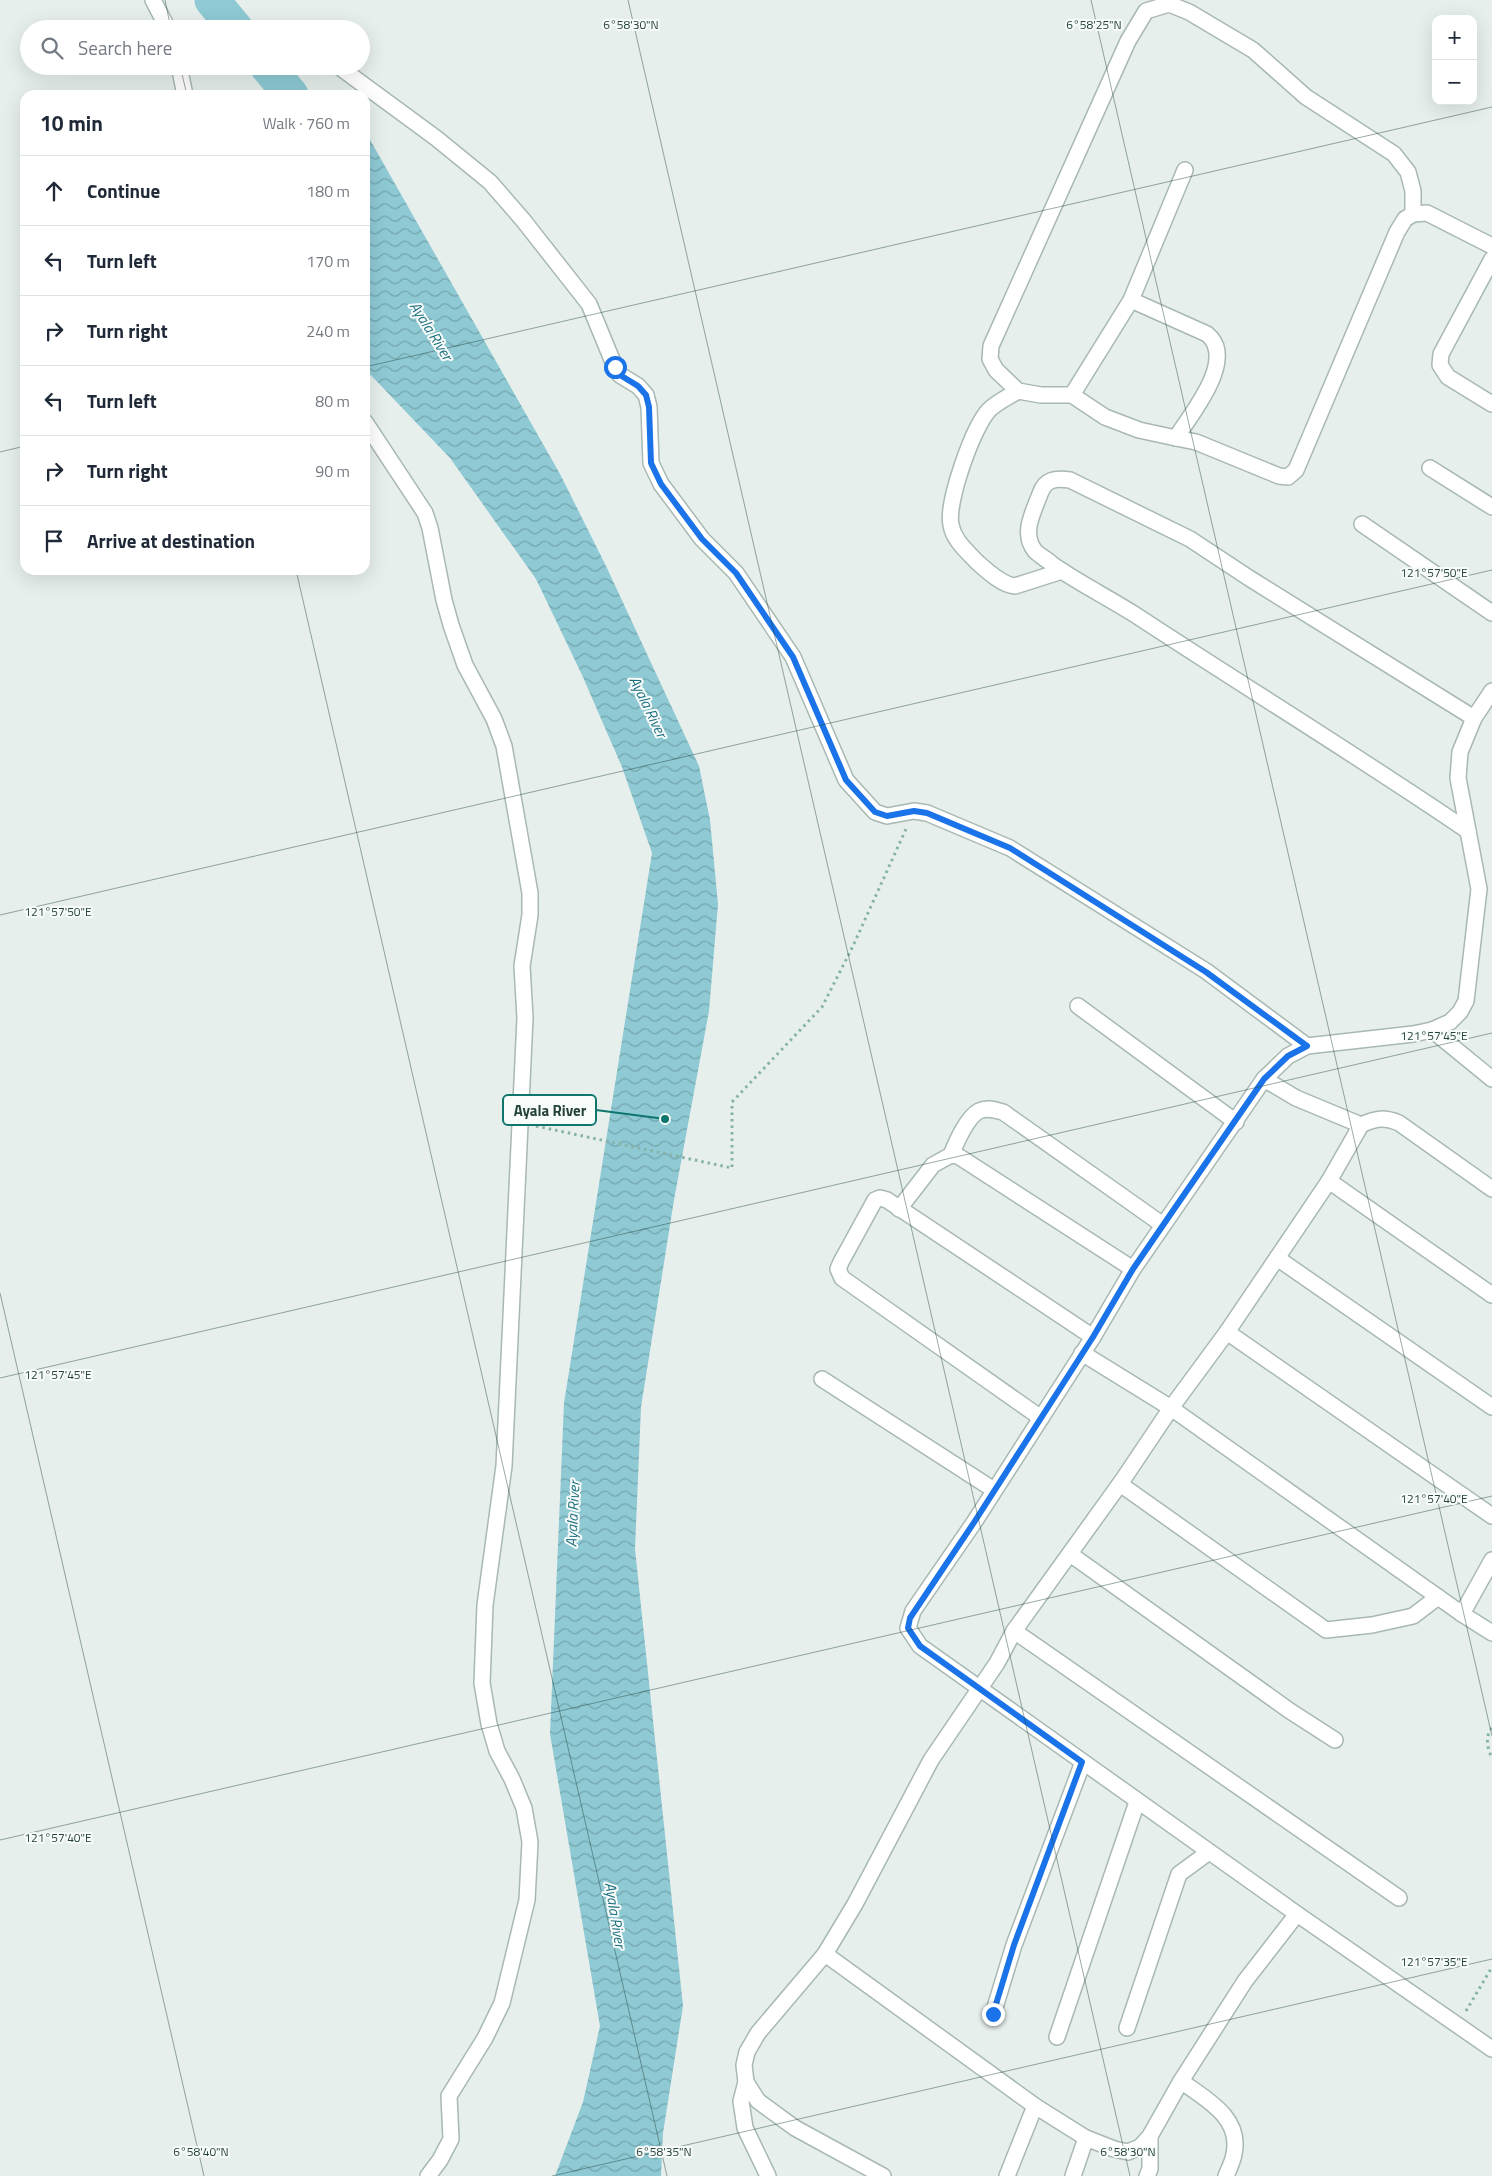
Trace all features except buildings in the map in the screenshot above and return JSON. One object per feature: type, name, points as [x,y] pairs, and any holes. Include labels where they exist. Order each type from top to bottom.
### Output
[{"type":"street","points":[[152,0],[163,20]]},
{"type":"street","points":[[1414,214],[1413,191],[1408,172],[1394,154],[1306,97],[1253,50],[1189,12],[1169,4],[1146,11],[1128,41],[991,346],[990,359],[996,370],[1018,391],[1041,395],[1072,395],[1105,417],[1139,430],[1196,442],[1279,476],[1288,477],[1296,470],[1405,219],[1414,214],[1427,213],[1492,246]]},
{"type":"street","points":[[181,75],[184,90]]},
{"type":"street","points":[[350,75],[436,138],[490,182],[557,262],[589,304],[620,375],[638,386],[646,395],[649,407],[651,463],[661,484],[702,539],[736,573],[793,657],[846,780],[875,812],[887,816],[914,811],[927,813],[1010,848],[1206,972],[1307,1046]]},
{"type":"street","points":[[1072,395],[1131,300],[1185,170]]},
{"type":"street","points":[[1492,259],[1441,354],[1440,365],[1448,377],[1492,404]]},
{"type":"street","points":[[1131,300],[1208,334],[1214,339],[1217,346],[1217,363],[1206,394],[1176,438]]},
{"type":"street","points":[[1018,391],[988,412],[977,428],[951,504],[950,524],[955,537],[961,545],[985,570],[1009,585],[1015,586],[1062,571]]},
{"type":"street","points":[[370,430],[424,513],[430,528],[444,600],[451,625],[465,665],[494,719],[504,746],[530,893],[530,915],[522,966],[525,1018],[504,1466],[485,1605],[482,1683],[489,1724],[497,1751],[524,1808],[530,1842],[527,1900],[502,2003],[485,2038],[449,2096],[451,2139],[440,2160],[428,2176]]},
{"type":"street","points":[[1430,468],[1492,507]]},
{"type":"street","points":[[1468,831],[1387,776],[1062,571],[1036,552],[1030,542],[1027,530],[1042,487],[1049,481],[1058,479],[1070,480],[1190,539],[1474,718]]},
{"type":"street","points":[[1362,524],[1492,613]]},
{"type":"street","points":[[1492,691],[1474,718],[1460,752],[1458,778],[1479,889],[1466,1001],[1460,1012],[1450,1022],[1432,1030],[1414,1034],[1307,1046],[1288,1056],[1264,1079],[1133,1269],[1093,1337],[958,1548],[913,1611],[908,1628],[920,1646],[1137,1802],[1492,2049]]},
{"type":"street","points":[[1078,1006],[1236,1122]]},
{"type":"street","points":[[1432,1030],[1492,1079]]},
{"type":"street","points":[[1264,1079],[1296,1098],[1361,1125]]},
{"type":"street","points":[[951,1155],[961,1132],[978,1111],[990,1108],[1003,1112],[1163,1225]]},
{"type":"street","points":[[768,2176],[745,2128],[741,2101],[746,2082],[744,2065],[748,2052],[758,2033],[824,1954],[855,1904],[931,1760],[997,1663],[1014,1631],[1120,1484],[1171,1408],[1227,1332],[1329,1181],[1361,1125],[1374,1118],[1387,1118],[1399,1124],[1492,1189]]},
{"type":"street","points":[[899,1209],[933,1165],[951,1155],[958,1156],[1133,1269]]},
{"type":"street","points":[[1329,1181],[1492,1295]]},
{"type":"street","points":[[1041,1418],[842,1278],[838,1269],[875,1200],[883,1199],[899,1209],[1093,1337]]},
{"type":"street","points":[[1277,1258],[1492,1407]]},
{"type":"street","points":[[1227,1332],[1492,1516]]},
{"type":"street","points":[[1082,1353],[1171,1408],[1462,1614],[1492,1633]]},
{"type":"street","points":[[822,1379],[994,1490]]},
{"type":"street","points":[[1120,1484],[1326,1630],[1372,1625],[1413,1616],[1438,1597]]},
{"type":"street","points":[[1070,1554],[1290,1711],[1335,1740]]},
{"type":"street","points":[[1462,1614],[1492,1560]]},
{"type":"street","points":[[1014,1631],[1399,1898]]},
{"type":"street","points":[[993,2014],[1014,1945],[1082,1762]]},
{"type":"street","points":[[1057,2038],[1137,1802]]},
{"type":"street","points":[[1127,2028],[1179,1874],[1209,1852]]},
{"type":"street","points":[[824,1954],[1035,2106],[1086,2138],[1114,2149],[1128,2152],[1140,2147],[1150,2136],[1180,2081],[1244,1981],[1297,1914]]},
{"type":"street","points":[[1180,2081],[1220,2110],[1232,2124],[1235,2140],[1234,2154],[1226,2176]]},
{"type":"street","points":[[746,2082],[758,2100],[795,2128],[883,2176]]},
{"type":"street","points":[[1008,2176],[1035,2106]]},
{"type":"street","points":[[1147,2176],[1150,2169],[1150,2136]]},
{"type":"street","points":[[1073,2176],[1086,2138]]},
{"type":"path","points":[[519,1122],[732,1168],[732,1102],[822,1007],[853,946],[914,811]]},
{"type":"path","points":[[1492,1728],[1489,1731],[1487,1742],[1492,1758]]},
{"type":"path","points":[[1458,2025],[1492,1967]]},
{"type":"water","points":[[370,140],[560,474],[606,566],[699,766],[710,820],[718,904],[709,1011],[674,1200],[641,1407],[635,1549],[683,2006],[663,2133],[661,2176],[555,2176],[583,2102],[600,2026],[550,1734],[564,1403],[652,853],[622,767],[582,675],[536,579],[450,458],[370,374]]},
{"type":"waterway","name":"Ayala River","points":[[212,0],[229,20]]},
{"type":"waterway","name":"Ayala River","points":[[274,75],[287,90]]},
{"type":"place","name":"Ayala River","points":[[665,1119]]},
{"type":"route","points":[[615,367],[620,375],[638,386],[646,395],[649,407],[651,463],[661,484],[702,539],[736,573],[793,657],[846,780],[875,812],[887,816],[914,811],[927,813],[1010,848],[1206,972],[1307,1046],[1288,1056],[1264,1079],[1133,1269],[1093,1337],[910,1618],[908,1628],[920,1646],[1082,1762],[1014,1945],[993,2014]]}]
